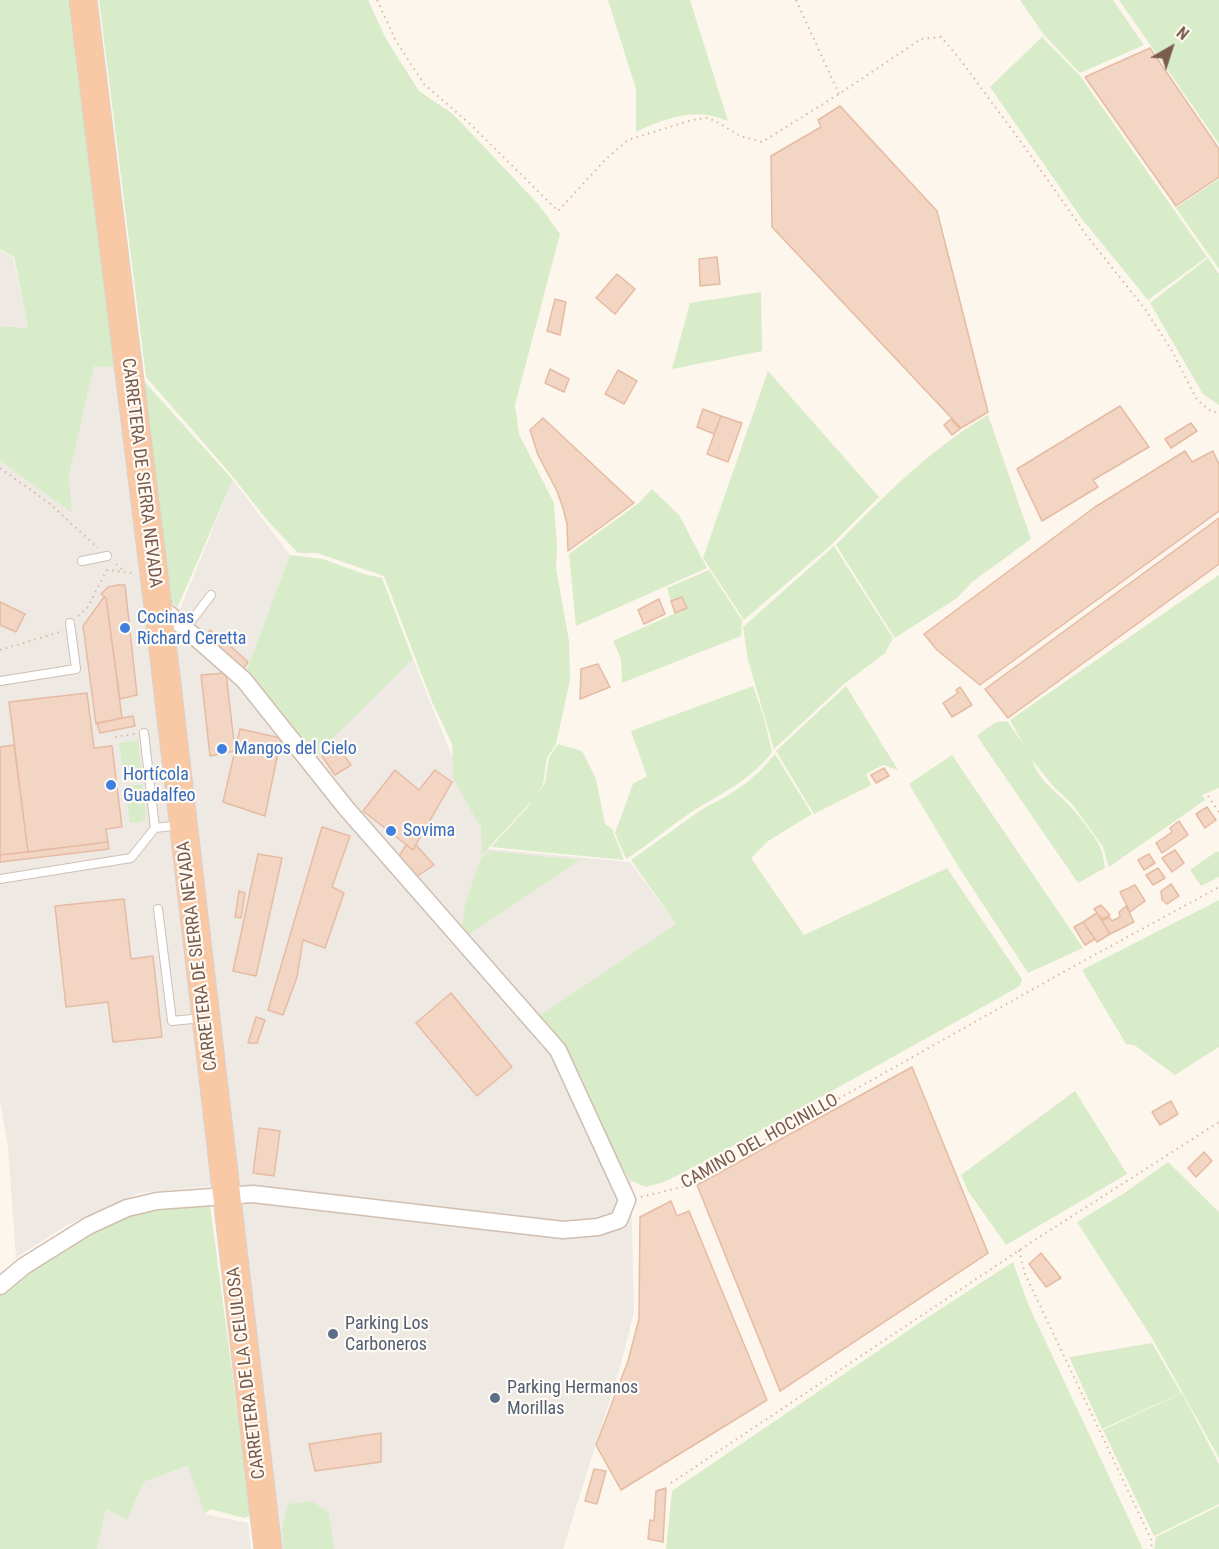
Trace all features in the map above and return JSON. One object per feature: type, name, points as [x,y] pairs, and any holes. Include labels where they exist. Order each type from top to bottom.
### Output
[{"type":"highway","name":"CARRETERA DE SIERRA NEVADA","points":[[83,0],[158,607],[227,1197]]},
{"type":"highway","name":"CARRETERA DE LA CELULOSA","points":[[227,1197],[268,1549]]},
{"type":"street","points":[[0,1286],[24,1266],[88,1226],[127,1208],[157,1201],[253,1194],[563,1230],[598,1227],[619,1220],[627,1200],[558,1050],[346,808],[244,680],[158,607]]},
{"type":"lane","points":[[82,561],[107,556]]},
{"type":"lane","points":[[185,628],[210,596]]},
{"type":"lane","points":[[0,681],[76,669],[70,623]]},
{"type":"lane","points":[[144,733],[155,828]]},
{"type":"lane","points":[[0,879],[131,858],[155,828],[183,825]]},
{"type":"lane","points":[[158,909],[172,1021],[206,1018]]},
{"type":"path","points":[[376,0],[396,41],[424,84],[470,124],[558,211],[605,160],[628,140],[692,120],[708,118],[740,136],[762,142],[921,39],[941,37],[1021,142],[1087,236],[1144,309],[1172,351],[1197,400],[1212,412],[1219,412]]},
{"type":"path","points":[[796,0],[839,94]]},
{"type":"path","points":[[0,468],[49,502],[125,572]]},
{"type":"path","points":[[0,650],[62,632],[87,608],[107,570],[154,574]]},
{"type":"path","points":[[115,737],[144,733]]},
{"type":"path","points":[[1208,795],[1219,812]]},
{"type":"path","name":"CAMINO DEL HOCINILLO","points":[[627,1200],[682,1187],[1060,974],[1219,888]]},
{"type":"path","points":[[671,1484],[1019,1250],[1219,1122]]},
{"type":"path","points":[[1019,1250],[1025,1274],[1152,1541],[1150,1549]]},
{"type":"shaded area","points":[[0,250],[13,257],[28,328],[0,326]]},
{"type":"shaded area","points":[[94,365],[116,368],[142,567],[180,609],[233,480],[290,555],[246,671],[315,755],[413,659],[489,849],[630,862],[676,924],[539,1016],[605,1142],[631,1181],[634,1312],[621,1364],[563,1549],[277,1549],[270,1495],[210,1186],[139,1193],[67,1225],[16,1258],[8,1146],[0,1101],[0,461],[72,513],[69,476]]},
{"type":"shaded area","points":[[189,1466],[205,1514],[248,1523],[251,1549],[97,1549],[106,1509],[127,1520],[144,1482]]},
{"type":"green space","points":[[0,0],[73,0],[116,368],[94,366],[69,476],[72,513],[0,461],[0,326],[28,328],[14,257],[0,249]]},
{"type":"green space","points":[[99,0],[368,0],[386,39],[419,91],[453,114],[539,205],[560,234],[515,405],[519,434],[554,503],[556,568],[569,641],[570,680],[556,744],[547,758],[543,784],[534,797],[545,783],[549,758],[558,744],[582,751],[596,779],[605,824],[612,829],[624,860],[491,847],[532,801],[482,855],[481,828],[453,778],[452,744],[433,704],[384,576],[317,553],[298,553],[267,520],[229,472],[146,377]]},
{"type":"green space","points":[[608,0],[690,0],[728,121],[704,115],[681,116],[658,122],[636,132],[636,89]]},
{"type":"green space","points":[[1020,0],[1113,0],[1144,45],[1080,73],[1044,35]]},
{"type":"green space","points":[[1119,0],[1219,0],[1219,144]]},
{"type":"green space","points":[[1042,37],[1081,77],[1207,257],[1148,300],[1082,219],[990,87]]},
{"type":"green space","points":[[1219,179],[1219,269],[1176,208]]},
{"type":"green space","points":[[1208,258],[1219,274],[1219,405],[1203,394],[1150,303]]},
{"type":"green space","points":[[761,292],[762,351],[672,369],[690,303]]},
{"type":"green space","points":[[768,371],[879,497],[830,546],[744,620],[703,558]]},
{"type":"green space","points":[[143,380],[233,480],[178,606],[168,600]]},
{"type":"green space","points":[[988,415],[1031,539],[972,582],[957,598],[895,638],[836,545],[927,458]]},
{"type":"green space","points":[[652,489],[679,515],[707,568],[576,626],[569,554],[640,502]]},
{"type":"green space","points":[[834,546],[893,638],[885,653],[844,684],[774,749],[748,660],[743,627]]},
{"type":"green space","points":[[290,555],[323,559],[382,578],[413,659],[315,756],[246,671]]},
{"type":"green space","points":[[709,570],[742,620],[741,636],[622,683],[621,659],[613,641],[687,608],[682,597],[671,601],[667,588]]},
{"type":"green space","points":[[1219,575],[1219,788],[1202,795],[1205,800],[1109,867],[1103,847],[1073,805],[1054,787],[1032,760],[1041,777],[1079,816],[1101,849],[1105,868],[1078,883],[977,736],[995,723],[1004,721],[1008,722],[1025,747],[1010,720]]},
{"type":"green space","points":[[753,686],[772,752],[744,779],[690,813],[626,859],[615,833],[633,784],[647,776],[631,731]]},
{"type":"green space","points":[[846,686],[898,770],[883,765],[866,774],[871,785],[814,814],[776,751]]},
{"type":"green space","points":[[138,740],[142,777],[124,779],[119,743]]},
{"type":"green space","points":[[775,754],[812,814],[768,841],[751,858],[804,935],[947,868],[1022,979],[1020,986],[710,1159],[664,1182],[646,1187],[631,1181],[605,1142],[539,1016],[676,924],[631,860],[704,808],[745,784]]},
{"type":"green space","points":[[952,755],[1083,948],[1028,973],[958,866],[909,784]]},
{"type":"green space","points":[[143,784],[146,817],[141,822],[130,823],[125,786]]},
{"type":"green space","points":[[490,851],[580,860],[468,935],[462,926],[465,905],[481,858]]},
{"type":"green space","points":[[1217,851],[1219,852],[1219,877],[1201,886],[1190,870]]},
{"type":"green space","points":[[1219,900],[1219,1047],[1175,1075],[1134,1045],[1126,1044],[1082,970]]},
{"type":"green space","points":[[1075,1091],[1127,1174],[1006,1245],[968,1191],[961,1175]]},
{"type":"green space","points":[[1168,1162],[1219,1212],[1219,1458],[1152,1338],[1077,1222],[1123,1194]]},
{"type":"green space","points":[[210,1205],[251,1515],[244,1518],[210,1509],[205,1514],[188,1466],[144,1482],[127,1520],[106,1509],[97,1549],[0,1549],[0,1294],[49,1256],[93,1232],[134,1215],[163,1209]]},
{"type":"green space","points":[[1013,1262],[1028,1304],[1143,1549],[666,1549],[672,1491]]},
{"type":"green space","points":[[1152,1343],[1181,1393],[1102,1429],[1069,1357]]},
{"type":"green space","points":[[1182,1393],[1219,1464],[1219,1504],[1154,1536],[1103,1430]]},
{"type":"green space","points":[[312,1501],[329,1513],[334,1549],[284,1549],[282,1528],[288,1504]]},
{"type":"green space","points":[[1219,1506],[1219,1549],[1154,1549],[1156,1537]]},
{"type":"building","points":[[1150,48],[1219,149],[1219,177],[1176,206],[1085,77]]},
{"type":"building","points":[[840,106],[937,211],[988,412],[961,428],[772,227],[771,156],[821,127],[818,120]]},
{"type":"building","points":[[717,257],[720,284],[700,286],[699,259]]},
{"type":"building","points":[[617,274],[635,289],[615,314],[596,298]]},
{"type":"building","points":[[555,299],[566,302],[560,335],[547,331]]},
{"type":"building","points":[[550,369],[569,379],[564,392],[545,383]]},
{"type":"building","points":[[618,370],[637,381],[624,404],[605,394]]},
{"type":"building","points":[[1120,406],[1149,447],[1093,480],[1098,487],[1042,521],[1017,469]]},
{"type":"building","points":[[703,409],[721,416],[714,434],[697,427]]},
{"type":"building","points":[[721,416],[742,423],[728,462],[707,454]]},
{"type":"building","points":[[543,418],[634,503],[568,551],[567,524],[563,508],[557,491],[538,455],[530,430]]},
{"type":"building","points":[[951,419],[960,429],[952,435],[944,425]]},
{"type":"building","points":[[1191,423],[1197,431],[1171,448],[1165,439]]},
{"type":"building","points":[[1185,451],[1192,462],[1213,451],[1219,464],[1219,511],[980,685],[937,650],[924,634],[1095,507]]},
{"type":"building","points":[[1219,518],[1219,564],[1008,718],[985,689]]},
{"type":"building","points":[[125,585],[137,695],[120,699],[106,598],[101,594],[108,587]]},
{"type":"building","points":[[104,597],[106,598],[122,718],[96,724],[83,626]]},
{"type":"building","points":[[682,597],[687,608],[675,613],[671,601]]},
{"type":"building","points":[[659,599],[665,614],[644,624],[638,610]]},
{"type":"building","points":[[0,602],[25,614],[16,632],[0,625]]},
{"type":"building","points":[[210,630],[248,662],[243,669],[206,635]]},
{"type":"building","points":[[598,664],[610,687],[580,699],[581,669]]},
{"type":"building","points":[[226,673],[235,751],[210,756],[201,675]]},
{"type":"building","points":[[960,687],[972,705],[952,717],[943,703],[958,693],[956,690]]},
{"type":"building","points":[[87,693],[94,748],[112,746],[122,827],[106,829],[108,842],[28,852],[9,702]]},
{"type":"building","points":[[133,716],[135,726],[100,733],[97,723]]},
{"type":"building","points":[[240,729],[281,738],[265,816],[223,802]]},
{"type":"building","points":[[14,745],[28,852],[0,855],[0,747]]},
{"type":"building","points":[[337,746],[351,765],[335,775],[322,756]]},
{"type":"building","points":[[884,768],[889,776],[876,783],[871,775]]},
{"type":"building","points":[[395,770],[419,790],[435,770],[452,782],[413,850],[363,811]]},
{"type":"building","points":[[1207,807],[1216,820],[1205,828],[1196,814]]},
{"type":"building","points":[[1179,821],[1188,835],[1162,853],[1156,843],[1172,832],[1170,828]]},
{"type":"building","points":[[322,827],[350,836],[332,887],[344,893],[325,948],[303,940],[297,977],[283,1015],[268,1010]]},
{"type":"building","points":[[108,842],[109,849],[0,862],[0,855]]},
{"type":"building","points":[[406,845],[413,850],[416,845],[434,865],[416,877],[398,858]]},
{"type":"building","points":[[1175,850],[1184,863],[1172,872],[1162,858]]},
{"type":"building","points":[[258,854],[282,858],[256,976],[233,971]]},
{"type":"building","points":[[1149,854],[1155,863],[1144,870],[1138,860]]},
{"type":"building","points":[[1158,868],[1165,878],[1153,885],[1146,875]]},
{"type":"building","points":[[1171,884],[1179,896],[1167,904],[1162,900],[1161,891]]},
{"type":"building","points":[[1135,885],[1145,901],[1130,912],[1120,892]]},
{"type":"building","points":[[239,891],[245,893],[241,918],[235,917]]},
{"type":"building","points":[[124,899],[131,959],[153,956],[162,1037],[113,1042],[108,1002],[66,1007],[55,906]]},
{"type":"building","points":[[1101,905],[1110,915],[1102,919],[1094,909]]},
{"type":"building","points":[[1126,906],[1134,922],[1110,934],[1102,921],[1109,917],[1112,921],[1120,917],[1119,912]]},
{"type":"building","points":[[1097,913],[1110,934],[1097,942],[1083,922]]},
{"type":"building","points":[[1083,922],[1095,939],[1085,945],[1074,927]]},
{"type":"building","points":[[451,993],[512,1067],[477,1096],[416,1023]]},
{"type":"building","points":[[256,1017],[265,1020],[257,1043],[248,1043]]},
{"type":"building","points":[[912,1067],[988,1253],[780,1391],[697,1185]]},
{"type":"building","points":[[1171,1101],[1178,1114],[1160,1125],[1152,1112]]},
{"type":"building","points":[[259,1128],[280,1131],[274,1176],[253,1173]]},
{"type":"building","points":[[1204,1152],[1212,1161],[1196,1177],[1188,1168]]},
{"type":"building","points":[[671,1201],[677,1216],[689,1211],[767,1400],[621,1490],[596,1445],[628,1361],[639,1319],[640,1217]]},
{"type":"building","points":[[1041,1253],[1061,1278],[1046,1287],[1029,1264]]},
{"type":"building","points":[[381,1433],[381,1462],[315,1471],[309,1444]]},
{"type":"building","points":[[594,1469],[606,1471],[597,1504],[585,1501]]},
{"type":"building","points":[[666,1488],[663,1542],[648,1539],[650,1520],[654,1521],[656,1491]]},
{"type":"place","name":"Cocinas Richard Ceretta","points":[[125,628]]},
{"type":"place","name":"Mangos del Cielo","points":[[222,749]]},
{"type":"place","name":"Hortícola Guadalfeo","points":[[111,785]]},
{"type":"place","name":"Sovima","points":[[391,831]]},
{"type":"place","name":"Parking Los Carboneros","points":[[333,1334]]},
{"type":"place","name":"Parking Hermanos Morillas","points":[[495,1398]]}]
